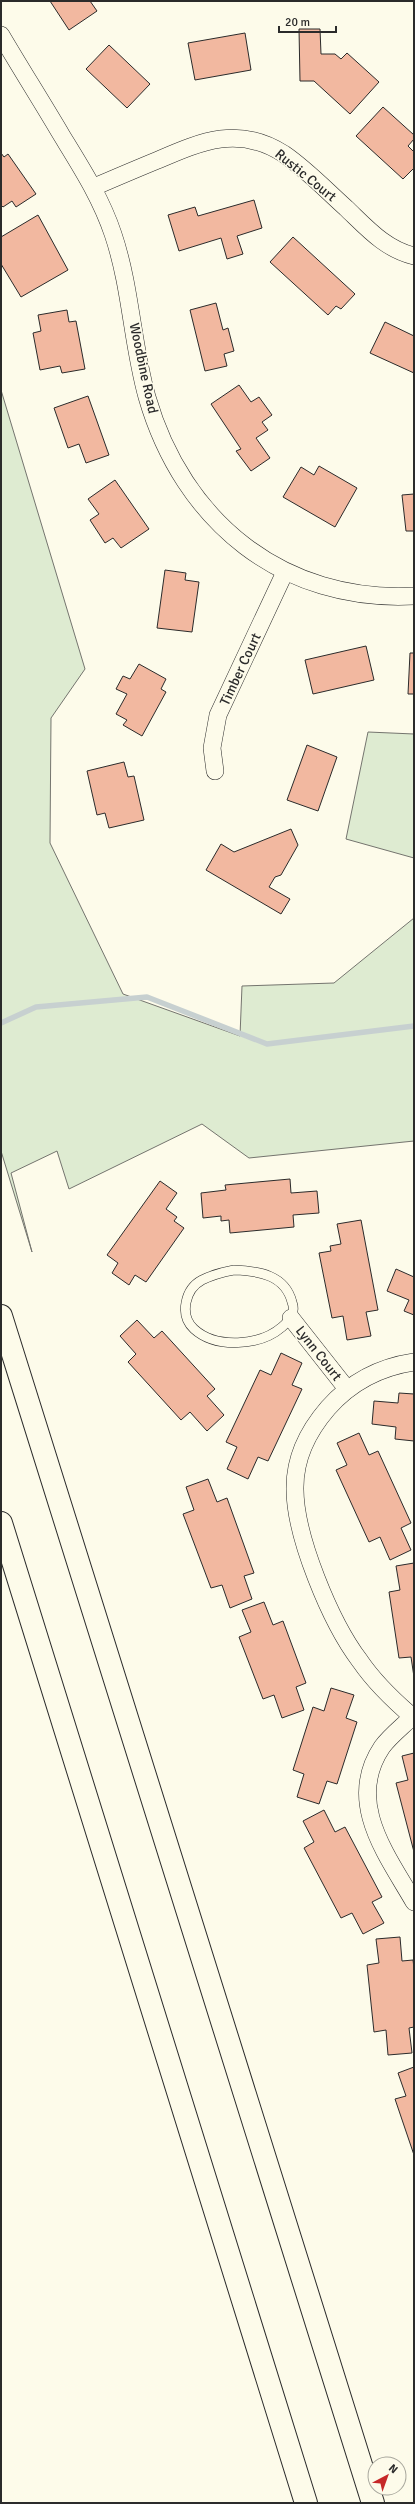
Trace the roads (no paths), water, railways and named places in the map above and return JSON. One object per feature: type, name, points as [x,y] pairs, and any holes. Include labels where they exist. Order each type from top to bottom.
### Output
[{"type":"highway","points":[[1,1316],[373,2503]]},
{"type":"highway","points":[[1,1523],[306,2503]]},
{"type":"street","name":"Woodbine Road","points":[[1,35],[94,187],[113,233],[126,280],[147,396],[158,429],[172,460],[191,490],[210,514],[239,542],[285,572],[319,586],[352,594],[387,597],[414,596]]},
{"type":"street","name":"Rustic Court","points":[[94,187],[201,142],[222,138],[248,140],[269,146],[284,155],[320,184],[383,243],[399,252],[414,256]]},
{"type":"street","name":"Timber Court","points":[[214,771],[212,748],[218,715],[285,572]]},
{"type":"street","name":"Lynn Court","points":[[291,1318],[347,1389]]},
{"type":"street","points":[[414,1362],[401,1364],[366,1376],[347,1389],[317,1421],[304,1444],[296,1479],[296,1508],[306,1546],[323,1591],[341,1630],[359,1661],[381,1688],[413,1717],[383,1747],[374,1762],[369,1783],[368,1805],[374,1832],[414,1902]]},
{"type":"lane","name":"Lynn Court","points":[[234,1270],[252,1271],[274,1277],[285,1284],[293,1304],[291,1318],[280,1329],[264,1338],[248,1342],[226,1342],[205,1336],[194,1329],[189,1322],[185,1310],[186,1301],[192,1289],[201,1280],[234,1270]]},
{"type":"waterway","points":[[1,1023],[36,1007],[147,997],[267,1044],[414,1026]]}]
